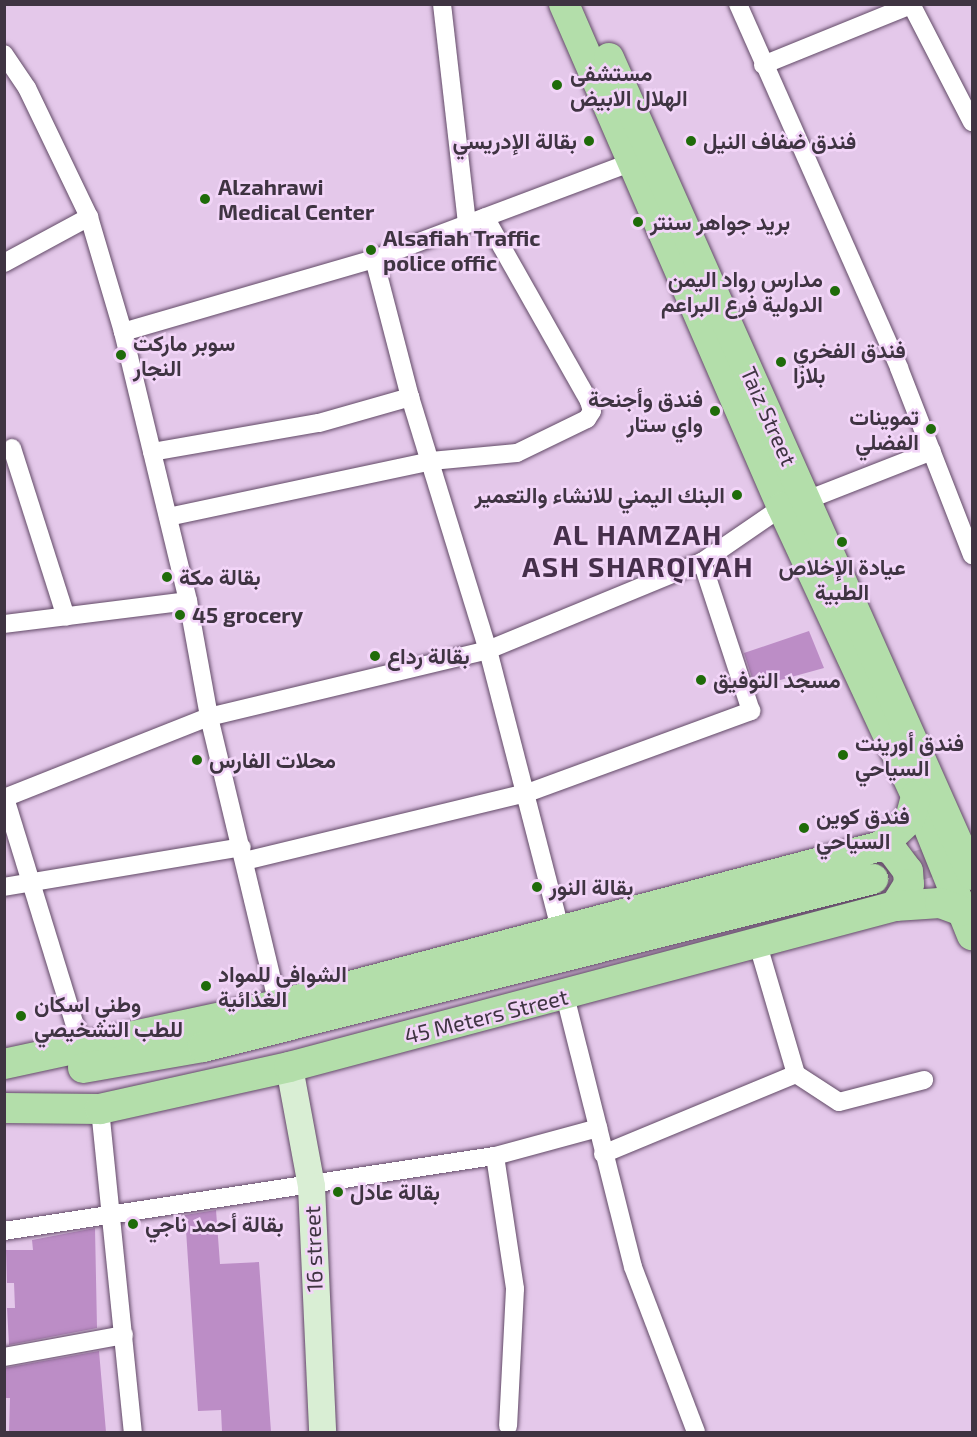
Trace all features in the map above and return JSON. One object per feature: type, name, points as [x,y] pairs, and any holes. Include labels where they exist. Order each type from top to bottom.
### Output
[{"type":"main road","name":"Taiz Street","points":[[564,4],[642,158],[795,503],[967,923]]},
{"type":"main road","name":"Taiz Street","points":[[585,4],[642,158]]},
{"type":"main road","name":"Taiz Street","points":[[795,503],[963,826],[972,875]]},
{"type":"main road","points":[[4,1064],[278,1005],[881,846],[910,819],[916,796]]},
{"type":"main road","points":[[881,846],[897,854],[908,871],[909,884],[883,894]]},
{"type":"main road","name":"45 Meters Street","points":[[4,1108],[100,1109],[289,1067],[758,945],[883,894]]},
{"type":"main road","name":"45 Meters Street","points":[[4,1102],[77,1094],[212,1068],[883,894]]},
{"type":"main road","name":"45 Meters Street","points":[[4,1074],[47,1075],[203,1047],[883,894],[940,903],[967,923]]},
{"type":"street","points":[[442,4],[467,224]]},
{"type":"street","points":[[738,4],[763,65],[899,368],[972,555]]},
{"type":"street","points":[[763,65],[912,5],[972,121]]},
{"type":"street","points":[[4,54],[27,88],[89,217],[123,332],[188,601],[209,717],[278,1005]]},
{"type":"street","points":[[123,332],[374,259],[642,158]]},
{"type":"street","points":[[4,263],[89,217]]},
{"type":"street","points":[[168,517],[431,460],[517,453],[586,418],[592,411],[485,217]]},
{"type":"street","points":[[374,259],[410,397],[488,650],[527,793],[561,932]]},
{"type":"street","points":[[152,452],[319,423],[410,397]]},
{"type":"street","points":[[12,448],[66,617]]},
{"type":"street","points":[[82,1049],[34,883],[5,798],[209,717],[488,650],[702,562],[795,503],[932,451]]},
{"type":"street","points":[[4,887],[243,854],[527,793],[751,711],[702,562]]},
{"type":"street","points":[[4,624],[188,601]]},
{"type":"street","points":[[758,945],[796,1074],[839,1102],[924,1080]]},
{"type":"street","points":[[565,996],[633,1268],[696,1432]]},
{"type":"street","name":"16 street","points":[[289,1067],[311,1186],[322,1432]]},
{"type":"street","points":[[603,1154],[796,1074]]},
{"type":"street","points":[[100,1109],[114,1213],[133,1432]]},
{"type":"street","points":[[4,1231],[114,1213],[311,1186],[495,1156],[598,1128]]},
{"type":"street","points":[[495,1156],[515,1289],[508,1426]]},
{"type":"street","points":[[4,1357],[124,1335]]},
{"type":"building","points":[[809,631],[824,668],[755,687],[744,653]]},
{"type":"building","points":[[216,1210],[220,1264],[259,1262],[271,1432],[222,1432],[221,1410],[198,1411],[185,1215]]},
{"type":"building","points":[[95,1228],[97,1328],[9,1345],[7,1308],[15,1308],[14,1283],[7,1283],[6,1250],[33,1250],[32,1240]]},
{"type":"building","points":[[99,1351],[106,1432],[9,1432],[10,1398],[4,1398],[4,1368]]},
{"type":"tunnel","points":[[873,879],[967,851]]},
{"type":"place","name":"مستشفى الهلال الابيض","points":[[557,85]]},
{"type":"place","name":"بقالة الإدريسي","points":[[589,141]]},
{"type":"place","name":"فندق ضفاف النيل","points":[[691,141]]},
{"type":"place","name":"Alzahrawi Medical Center","points":[[205,199]]},
{"type":"place","name":"بريد جواهر سنتر","points":[[638,222]]},
{"type":"place","name":"Alsafiah Traffic police offic","points":[[371,250]]},
{"type":"place","name":"مدارس رواد اليمن الدولية فرع البراعم","points":[[835,291]]},
{"type":"place","name":"سوبر ماركت النجار","points":[[121,355]]},
{"type":"place","name":"فندق الفخري بلازا","points":[[781,362]]},
{"type":"place","name":"فندق وأجنحة واي ستار","points":[[715,411]]},
{"type":"place","name":"تموينات الفضلي","points":[[931,429]]},
{"type":"place","name":"البنك اليمني للانشاء والتعمير","points":[[737,495]]},
{"type":"place","name":"عيادة الإخلاص الطبية","points":[[842,542]]},
{"type":"place","name":"بقالة مكة","points":[[167,577]]},
{"type":"place","name":"45 grocery","points":[[180,615]]},
{"type":"place","name":"بقالة رداع","points":[[375,656]]},
{"type":"place","name":"مسجد التوفيق","points":[[701,680]]},
{"type":"place","name":"فندق أورينت السياحي","points":[[843,755]]},
{"type":"place","name":"محلات الفارس","points":[[197,760]]},
{"type":"place","name":"فندق كوين السياحي","points":[[804,828]]},
{"type":"place","name":"بقالة النور","points":[[537,887]]},
{"type":"place","name":"الشوافي للمواد الغذائية","points":[[206,986]]},
{"type":"place","name":"وطني اسكان للطب التشخيصي","points":[[21,1016]]},
{"type":"place","name":"بقالة عادل","points":[[338,1192]]},
{"type":"place","name":"بقالة أحمد ناجي","points":[[133,1224]]},
{"type":"district","name":"AL HAMZAH ASH SHARQIYAH","points":[[638,550]]}]
